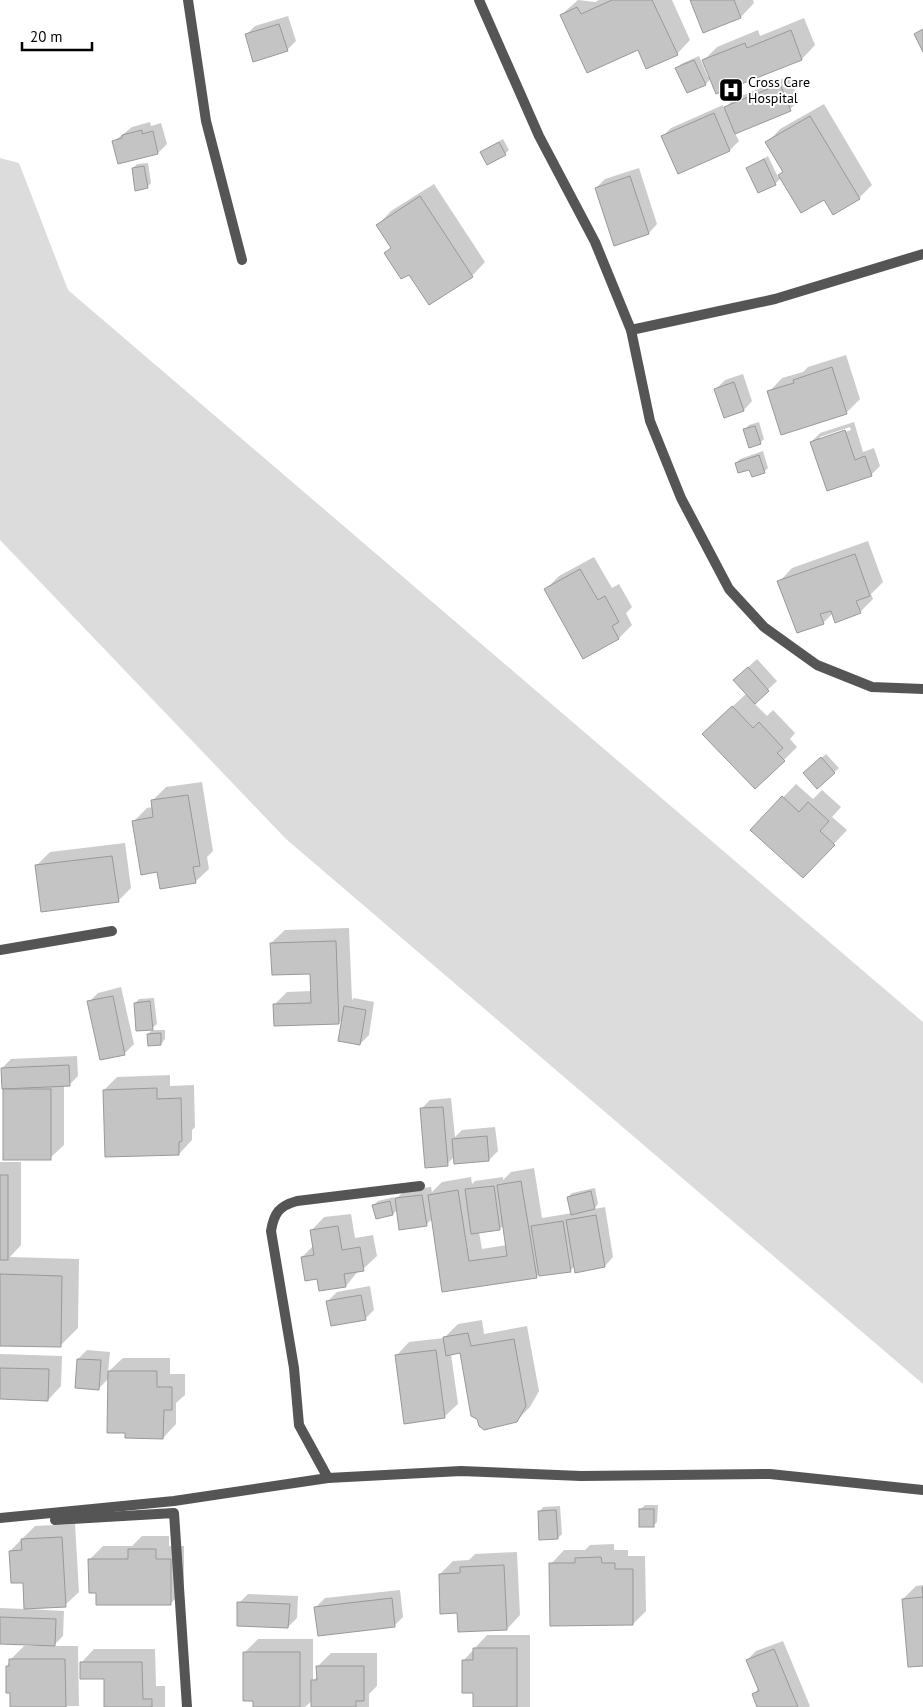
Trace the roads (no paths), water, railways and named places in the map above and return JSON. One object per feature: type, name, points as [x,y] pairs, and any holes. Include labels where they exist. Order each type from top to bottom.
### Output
[{"type":"street","points":[[188,0],[206,121],[242,260]]},
{"type":"street","points":[[480,0],[539,136],[595,242],[631,330],[650,421],[681,498],[729,589],[764,627],[818,665],[872,687],[923,689]]},
{"type":"street","points":[[631,330],[775,299],[923,254]]},
{"type":"street","points":[[0,950],[112,931]]},
{"type":"street","points":[[328,1478],[299,1425],[294,1368],[271,1232],[274,1216],[282,1205],[297,1201],[420,1186]]},
{"type":"street","points":[[0,1518],[174,1501],[328,1478],[461,1471],[581,1476],[770,1474],[923,1490]]},
{"type":"street","points":[[0,1522],[174,1513],[187,1707]]},
{"type":"place","name":"Cross Care Hospital","points":[[731,90]]}]
